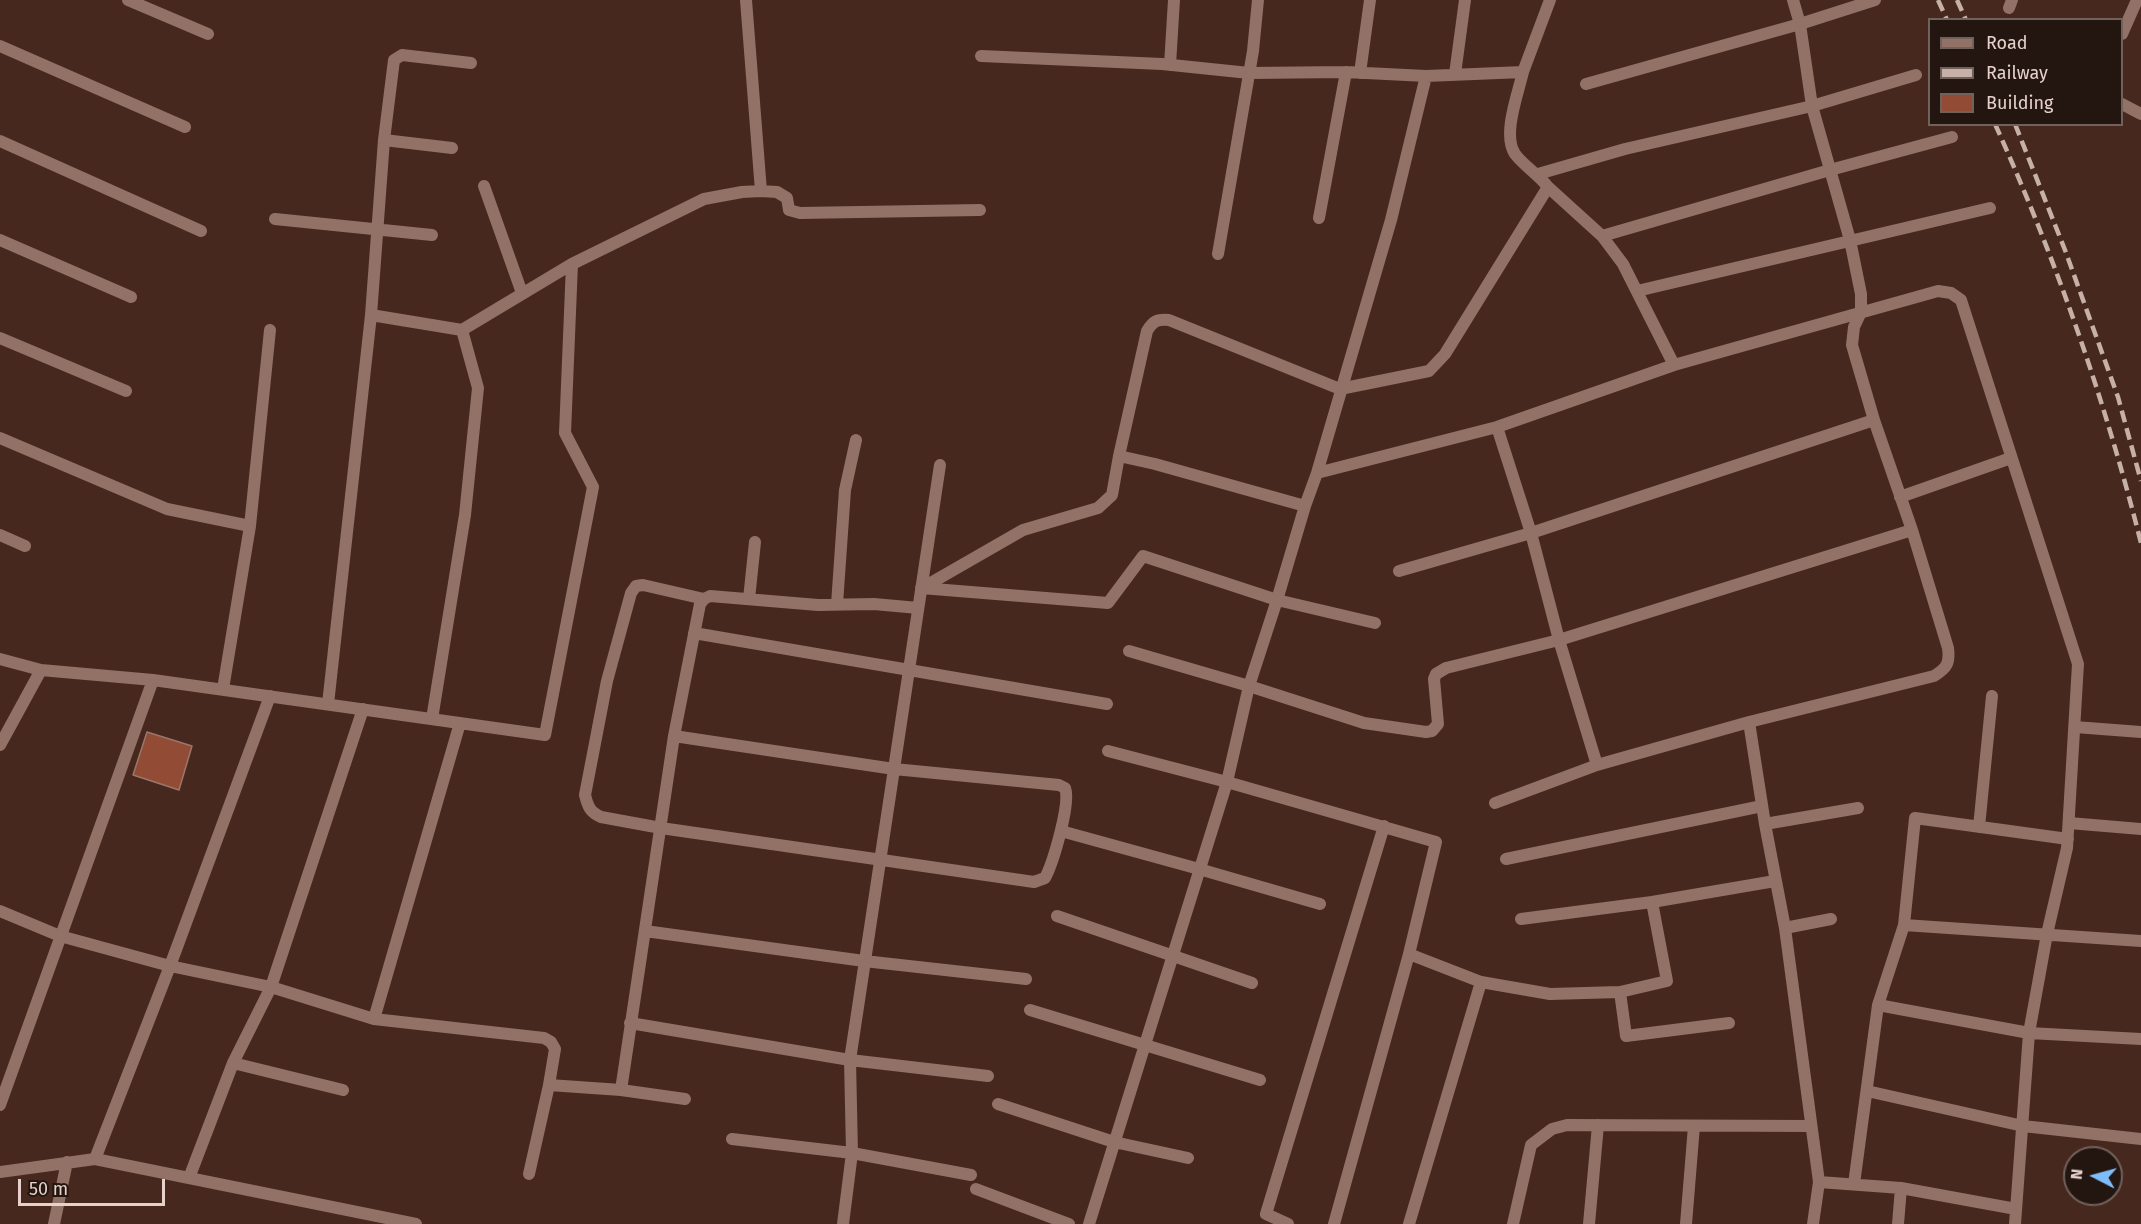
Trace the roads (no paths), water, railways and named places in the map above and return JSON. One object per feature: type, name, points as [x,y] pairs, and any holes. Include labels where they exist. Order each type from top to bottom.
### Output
[{"type":"street","points":[[128,0],[208,34]]},
{"type":"street","points":[[746,0],[761,191]]},
{"type":"street","points":[[1170,64],[1174,0]]},
{"type":"street","points":[[1218,254],[1249,73],[1258,0]]},
{"type":"street","points":[[1360,73],[1370,0]]},
{"type":"street","points":[[1455,74],[1465,0]]},
{"type":"street","points":[[1550,0],[1523,72],[1509,139],[1516,155],[1602,236],[1623,264],[1674,365]]},
{"type":"street","points":[[1495,803],[1597,765],[1749,722],[1934,676],[1945,669],[1950,660],[1912,530],[1874,420],[1852,345],[1854,327],[1861,312],[1861,294],[1850,240],[1812,106],[1800,24],[1793,0]]},
{"type":"street","points":[[1586,84],[1800,24],[1875,0]]},
{"type":"street","points":[[2123,29],[2138,0]]},
{"type":"street","points":[[0,46],[185,127]]},
{"type":"street","points":[[328,704],[371,315],[384,140],[394,60],[402,55],[471,63]]},
{"type":"street","points":[[981,56],[1170,64],[1249,73],[1346,72],[1426,76],[1523,72]]},
{"type":"street","points":[[1318,218],[1346,72]]},
{"type":"street","points":[[1538,174],[1625,149],[1812,106],[1916,75]]},
{"type":"street","points":[[1089,1224],[1227,782],[1249,686],[1317,473],[1391,220],[1426,76]]},
{"type":"street","points":[[2123,105],[2141,114]]},
{"type":"street","points":[[1602,236],[1952,137]]},
{"type":"street","points":[[384,140],[452,148]]},
{"type":"street","points":[[0,141],[201,231]]},
{"type":"street","points":[[484,186],[522,293]]},
{"type":"street","points":[[921,588],[1023,530],[1098,508],[1112,495],[1147,331],[1153,322],[1168,320],[1340,389],[1429,371],[1445,354],[1548,187]]},
{"type":"street","points":[[371,315],[462,330],[572,264],[704,199],[742,192],[777,192],[787,198],[789,210],[800,213],[980,210]]},
{"type":"street","points":[[1637,291],[1990,208]]},
{"type":"street","points":[[276,219],[432,235]]},
{"type":"street","points":[[0,240],[131,297]]},
{"type":"street","points":[[0,659],[41,670],[223,689],[545,735],[594,487],[565,433],[572,264]]},
{"type":"street","points":[[1317,473],[1497,427],[1674,365],[1938,291],[1951,293],[1961,300],[2078,664],[2068,839],[2047,934],[2029,1033],[2015,1224]]},
{"type":"street","points":[[223,689],[250,526],[270,330]]},
{"type":"street","points":[[432,719],[465,516],[478,388],[462,330]]},
{"type":"street","points":[[0,338],[126,392]]},
{"type":"street","points":[[1399,571],[1531,533],[1874,420]]},
{"type":"street","points":[[1497,427],[1531,533],[1559,640],[1597,765]]},
{"type":"street","points":[[0,438],[167,509],[250,526]]},
{"type":"street","points":[[837,604],[845,490],[856,440]]},
{"type":"street","points":[[1119,456],[1305,506]]},
{"type":"street","points":[[1900,497],[2011,458]]},
{"type":"street","points":[[843,1224],[852,1152],[850,1060],[940,465]]},
{"type":"street","points":[[1130,651],[1365,723],[1426,732],[1436,728],[1438,724],[1434,679],[1440,670],[1559,640],[1912,530]]},
{"type":"street","points":[[0,535],[25,546]]},
{"type":"street","points":[[750,599],[755,542]]},
{"type":"street","points":[[921,588],[1108,603],[1143,556],[1277,600],[1375,622]]},
{"type":"street","points":[[674,736],[894,769],[1059,785],[1065,788],[1066,792],[1061,831],[1049,871],[1041,881],[1034,882],[661,828],[601,817],[589,809],[585,795],[608,681],[631,593],[636,586],[643,585],[704,599]]},
{"type":"street","points":[[621,1090],[674,736],[700,604],[711,596],[918,608]]},
{"type":"street","points":[[694,633],[1107,704]]},
{"type":"street","points":[[0,745],[41,670]]},
{"type":"street","points":[[0,1105],[153,680]]},
{"type":"street","points":[[95,1159],[170,966],[270,696]]},
{"type":"street","points":[[1979,827],[1992,696]]},
{"type":"street","points":[[189,1178],[233,1063],[271,987],[363,709]]},
{"type":"street","points":[[1749,722],[1785,928],[1819,1182],[1813,1224]]},
{"type":"street","points":[[374,1018],[459,723]]},
{"type":"street","points":[[2075,727],[2141,732]]},
{"type":"street","points":[[1108,751],[1227,782],[1436,842],[1409,954],[1334,1224]]},
{"type":"street","points":[[1506,859],[1762,806]]},
{"type":"street","points":[[1765,824],[1858,808]]},
{"type":"street","points":[[1854,1184],[1878,1005],[1904,925],[1915,818],[2068,839]]},
{"type":"street","points":[[2069,823],[2141,829]]},
{"type":"street","points":[[1288,1224],[1266,1214],[1384,826]]},
{"type":"street","points":[[1061,831],[1199,868],[1320,904]]},
{"type":"street","points":[[1521,919],[1652,902],[1775,881]]},
{"type":"street","points":[[1409,954],[1482,982],[1550,994],[1620,992],[1667,981],[1652,902]]},
{"type":"street","points":[[0,911],[60,936],[170,966],[271,987],[374,1018],[544,1038],[551,1042],[555,1049],[530,1174]]},
{"type":"street","points":[[1057,916],[1252,983]]},
{"type":"street","points":[[1785,928],[1831,919]]},
{"type":"street","points":[[1904,925],[2141,941]]},
{"type":"street","points":[[645,931],[864,962],[1026,979]]},
{"type":"street","points":[[1409,1224],[1482,982]]},
{"type":"street","points":[[1620,992],[1626,1036],[1729,1023]]},
{"type":"street","points":[[1878,1005],[2029,1033],[2141,1039]]},
{"type":"street","points":[[1030,1010],[1260,1080]]},
{"type":"street","points":[[630,1023],[850,1060],[988,1076]]},
{"type":"street","points":[[233,1063],[343,1090]]},
{"type":"street","points":[[549,1085],[621,1090],[685,1099]]},
{"type":"street","points":[[1867,1091],[2022,1126],[2141,1139]]},
{"type":"street","points":[[998,1104],[1114,1142],[1188,1158]]},
{"type":"street","points":[[1513,1224],[1531,1145],[1552,1129],[1567,1125],[1810,1126]]},
{"type":"street","points":[[1589,1224],[1599,1125]]},
{"type":"street","points":[[1686,1224],[1694,1126]]},
{"type":"street","points":[[732,1139],[852,1152],[971,1175]]},
{"type":"street","points":[[0,1172],[95,1159],[396,1222],[416,1224]]},
{"type":"street","points":[[54,1224],[67,1162]]},
{"type":"street","points":[[1819,1182],[1901,1188],[2016,1209]]},
{"type":"street","points":[[1898,1224],[1901,1188]]},
{"type":"street","points":[[976,1189],[1069,1224]]},
{"type":"railway","points":[[1938,0],[1946,18]]},
{"type":"railway","points":[[1957,0],[1965,18]]},
{"type":"railway","points":[[1996,126],[2059,278],[2112,436],[2141,543]]},
{"type":"railway","points":[[2016,126],[2065,250],[2118,397],[2141,481]]}]
